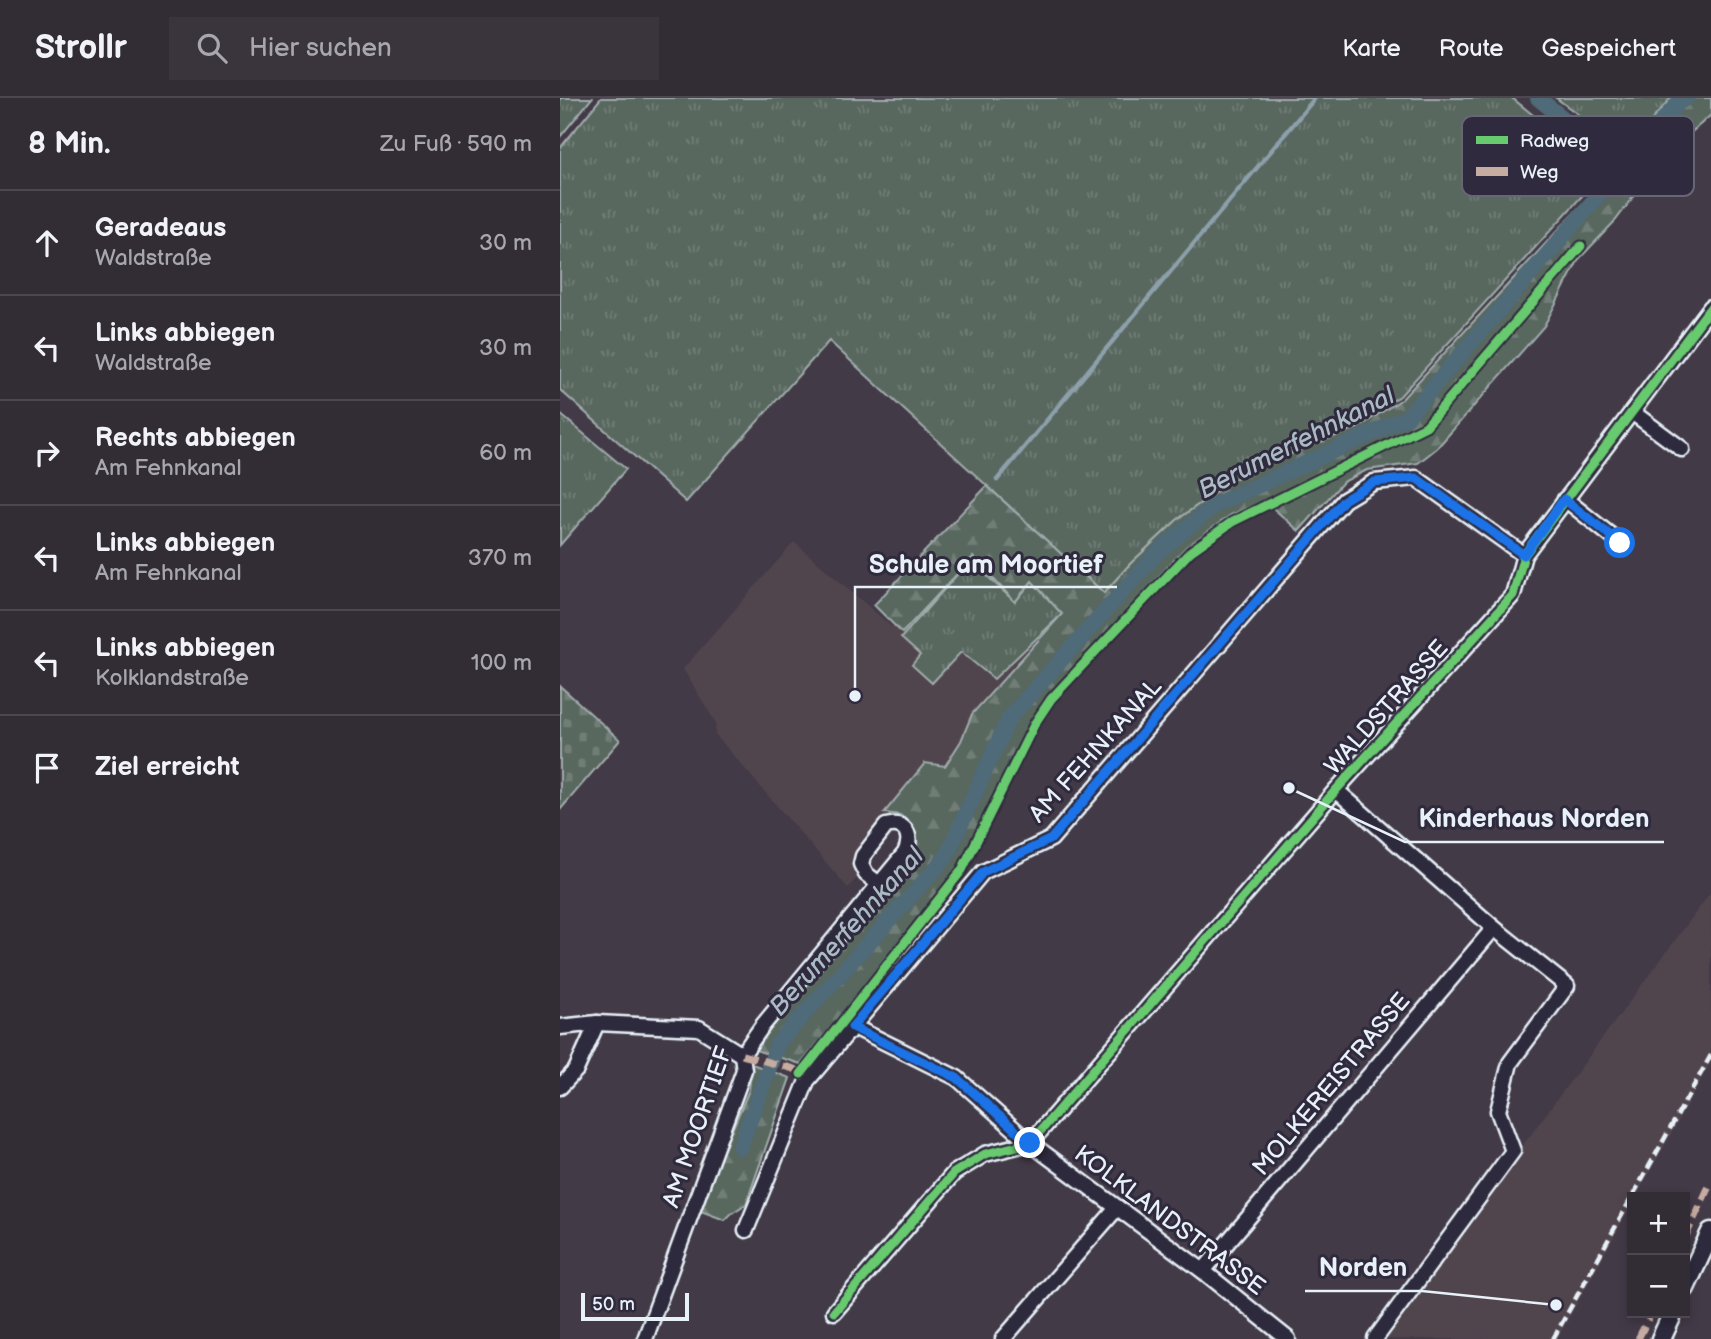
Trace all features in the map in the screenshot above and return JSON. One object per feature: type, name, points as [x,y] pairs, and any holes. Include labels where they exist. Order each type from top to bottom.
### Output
[{"type":"main road","points":[[1690,1277],[1711,1233]]},
{"type":"main road","points":[[1661,1339],[1671,1318]]},
{"type":"street","name":"WALDSTRASSE","points":[[1030,1143],[1336,790],[1513,595],[1524,555],[1632,412],[1705,326],[1711,307]]},
{"type":"street","points":[[1632,412],[1682,449]]},
{"type":"street","name":"AM FEHNKANAL","points":[[746,1230],[807,1081],[983,872],[1051,839],[1344,500],[1374,482],[1416,478],[1524,555]]},
{"type":"street","points":[[1564,499],[1620,543]]},
{"type":"street","points":[[1336,790],[1494,928],[1567,986],[1510,1063],[1498,1111],[1513,1151],[1374,1339]]},
{"type":"street","name":"AM MOORTIEF","points":[[645,1339],[744,1070],[742,1055],[763,1024],[879,884]]},
{"type":"street","name":"MOLKEREISTRASSE","points":[[1203,1271],[1494,928]]},
{"type":"street","points":[[560,1027],[597,1023],[699,1028],[742,1055]]},
{"type":"street","points":[[560,1087],[576,1069],[597,1023]]},
{"type":"street","name":"KOLKLANDSTRASSE","points":[[852,1027],[957,1078],[1030,1143],[1203,1271],[1285,1338]]},
{"type":"street","points":[[834,1312],[954,1173],[985,1154],[1030,1143]]},
{"type":"street","points":[[1003,1339],[1117,1208]]},
{"type":"shaded area","points":[[992,504],[1092,600],[848,888],[715,734],[716,723],[683,669],[794,542],[892,627]]},
{"type":"shaded area","points":[[1711,892],[1711,1062],[1639,1192],[1627,1192],[1627,1213],[1557,1339],[1379,1339]]},
{"type":"green space","points":[[560,98],[592,98],[560,137]]},
{"type":"green space","points":[[601,98],[1512,98],[1534,116],[1462,116],[1462,196],[1582,196],[1400,396],[1356,423],[1234,479],[1177,520],[1130,564],[1104,593],[829,341],[686,502],[560,390],[560,148]]},
{"type":"green space","points":[[1556,98],[1671,98],[1655,116],[1580,116]]},
{"type":"green space","points":[[1672,98],[1711,98],[1711,115],[1694,130],[1694,116],[1656,116]]},
{"type":"green space","points":[[1590,196],[1634,196],[1616,220],[1579,259],[1544,326],[1437,448],[1418,463],[1367,470],[1343,482],[1299,531],[1265,501],[1231,515],[1186,547],[1048,696],[970,842],[956,874],[801,1064],[755,1050],[771,1023],[830,959],[895,879],[913,851],[915,832],[911,824],[900,815],[884,813],[925,763],[945,766],[961,741],[972,714],[1062,614],[1032,581],[1015,602],[973,557],[902,633],[874,605],[987,486],[1104,593],[1130,564],[1177,520],[1234,479],[1357,428],[1402,399]]},
{"type":"green space","points":[[560,414],[626,469],[560,545]]},
{"type":"green space","points":[[970,560],[1015,602],[1032,581],[1062,614],[994,679],[961,652],[932,683],[912,665],[920,655],[901,638]]},
{"type":"green space","points":[[560,686],[620,740],[560,810]]},
{"type":"green space","points":[[752,1064],[790,1078],[746,1204],[725,1220],[698,1210],[749,1090]]},
{"type":"waterway","points":[[997,480],[1315,98]]},
{"type":"waterway","points":[[1538,98],[1560,116]]},
{"type":"waterway","name":"Berumerfehnkanal","points":[[1667,116],[1686,98]]},
{"type":"waterway","name":"Berumerfehnkanal","points":[[740,1147],[778,1043],[946,857],[1009,718],[1159,551],[1215,505],[1407,417],[1598,196]]},
{"type":"railway","points":[[1553,1339],[1711,1055]]},
{"type":"marked path","points":[[742,1055],[794,1069],[805,1078]]},
{"type":"marked path","points":[[1690,1227],[1711,1182]]},
{"type":"marked path","points":[[1638,1339],[1648,1318]]},
{"type":"cycle path","points":[[801,1074],[962,870],[1035,723],[1051,699],[1095,652],[1191,551],[1232,522],[1426,426],[1581,246]]},
{"type":"cycle path","points":[[834,1312],[954,1173],[985,1154],[1030,1143],[1336,790],[1513,595],[1524,555],[1711,307]]},
{"type":"place","name":"Schule am Moortief","points":[[855,696]]},
{"type":"place","name":"Kinderhaus Norden","points":[[1289,788]]},
{"type":"place","name":"Norden","points":[[1556,1305]]},
{"type":"route","points":[[1030,1143],[957,1078],[852,1027],[983,872],[1051,839],[1344,500],[1374,482],[1416,478],[1524,555],[1564,499],[1620,543]]}]
